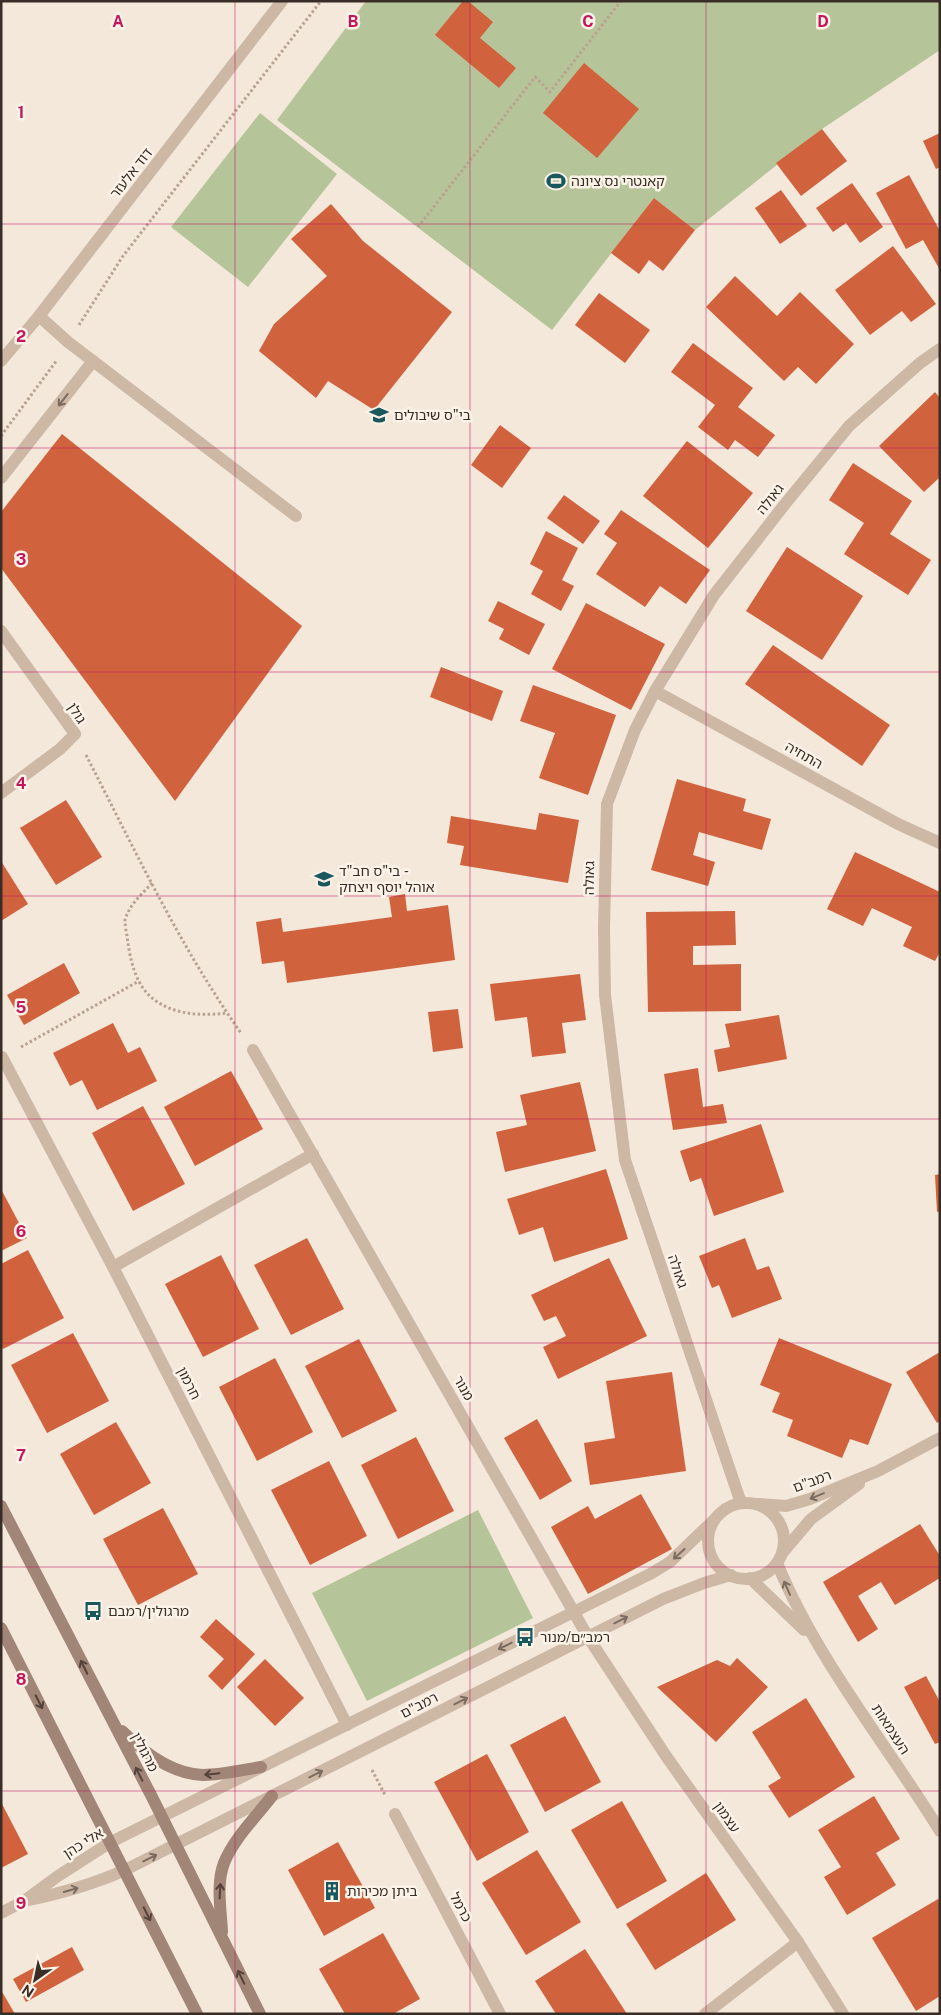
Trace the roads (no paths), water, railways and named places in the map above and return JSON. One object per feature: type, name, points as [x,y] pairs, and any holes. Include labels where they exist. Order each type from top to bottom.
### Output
[{"type":"main road","name":"מרגולין","points":[[1,1506],[162,1817],[260,2014]]},
{"type":"main road","points":[[1,1628],[197,2014]]},
{"type":"main road","points":[[107,1711],[120,1730],[138,1746],[157,1759],[179,1769],[202,1775],[261,1768]]},
{"type":"main road","points":[[223,1940],[220,1899],[224,1863],[242,1833],[272,1796]]},
{"type":"street","name":"דוד אלעזר","points":[[1,361],[39,316],[282,1]]},
{"type":"street","points":[[39,316],[68,342],[296,516]]},
{"type":"street","name":"גאולה","points":[[741,1503],[625,1160],[605,995],[606,804],[635,730],[655,691],[714,596],[785,504],[849,426],[920,363],[940,349]]},
{"type":"street","points":[[1,478],[93,361]]},
{"type":"street","name":"גולן","points":[[1,632],[75,734],[54,754],[1,793]]},
{"type":"street","name":"התחיה","points":[[655,691],[898,824],[940,843]]},
{"type":"street","name":"מנור","points":[[253,1050],[588,1637]]},
{"type":"street","name":"חרמון","points":[[2,1057],[347,1725]]},
{"type":"street","points":[[112,1267],[313,1154]]},
{"type":"street","name":"רמב\"ם","points":[[754,1504],[786,1506],[810,1499],[878,1471],[940,1438]]},
{"type":"street","name":"רמב\"ם","points":[[780,1558],[811,1519],[878,1471]]},
{"type":"street","points":[[741,1503],[754,1504],[766,1509],[776,1517],[782,1528],[784,1540],[780,1558],[769,1572],[750,1578],[731,1575],[720,1568],[712,1558],[709,1532],[714,1520],[721,1512],[741,1503]]},
{"type":"street","name":"רמב\"ם","points":[[162,1817],[652,1574],[670,1562],[714,1520]]},
{"type":"street","name":"העצמאות","points":[[780,1558],[797,1609],[816,1642],[935,1811],[940,1832]]},
{"type":"street","name":"רמב\"ם","points":[[125,1870],[664,1599],[704,1583],[731,1575]]},
{"type":"street","name":"העצמאות","points":[[750,1578],[816,1642]]},
{"type":"street","name":"עצמון","points":[[588,1637],[666,1756],[798,1942],[843,2014]]},
{"type":"street","name":"כרמל","points":[[394,1814],[500,2014]]},
{"type":"street","name":"אלי כהן","points":[[1,1913],[24,1901],[58,1876],[111,1842],[162,1817]]},
{"type":"street","name":"אלי כהן","points":[[24,1901],[65,1892],[101,1881],[125,1870]]},
{"type":"street","points":[[705,2014],[798,1942]]},
{"type":"place","name":"קאנטרי נס ציונה","points":[[556,181]]},
{"type":"place","name":"בי\"ס שיבולים","points":[[379,415]]},
{"type":"place","name":"בי\"ס חב\"ד - אוהל יוסף ויצחק","points":[[324,879]]},
{"type":"place","name":"מרגולין/רמבם","points":[[93,1611]]},
{"type":"place","name":"רמב״ם/מנור","points":[[525,1637]]},
{"type":"place","name":"ביתן מכירות","points":[[332,1891]]}]
